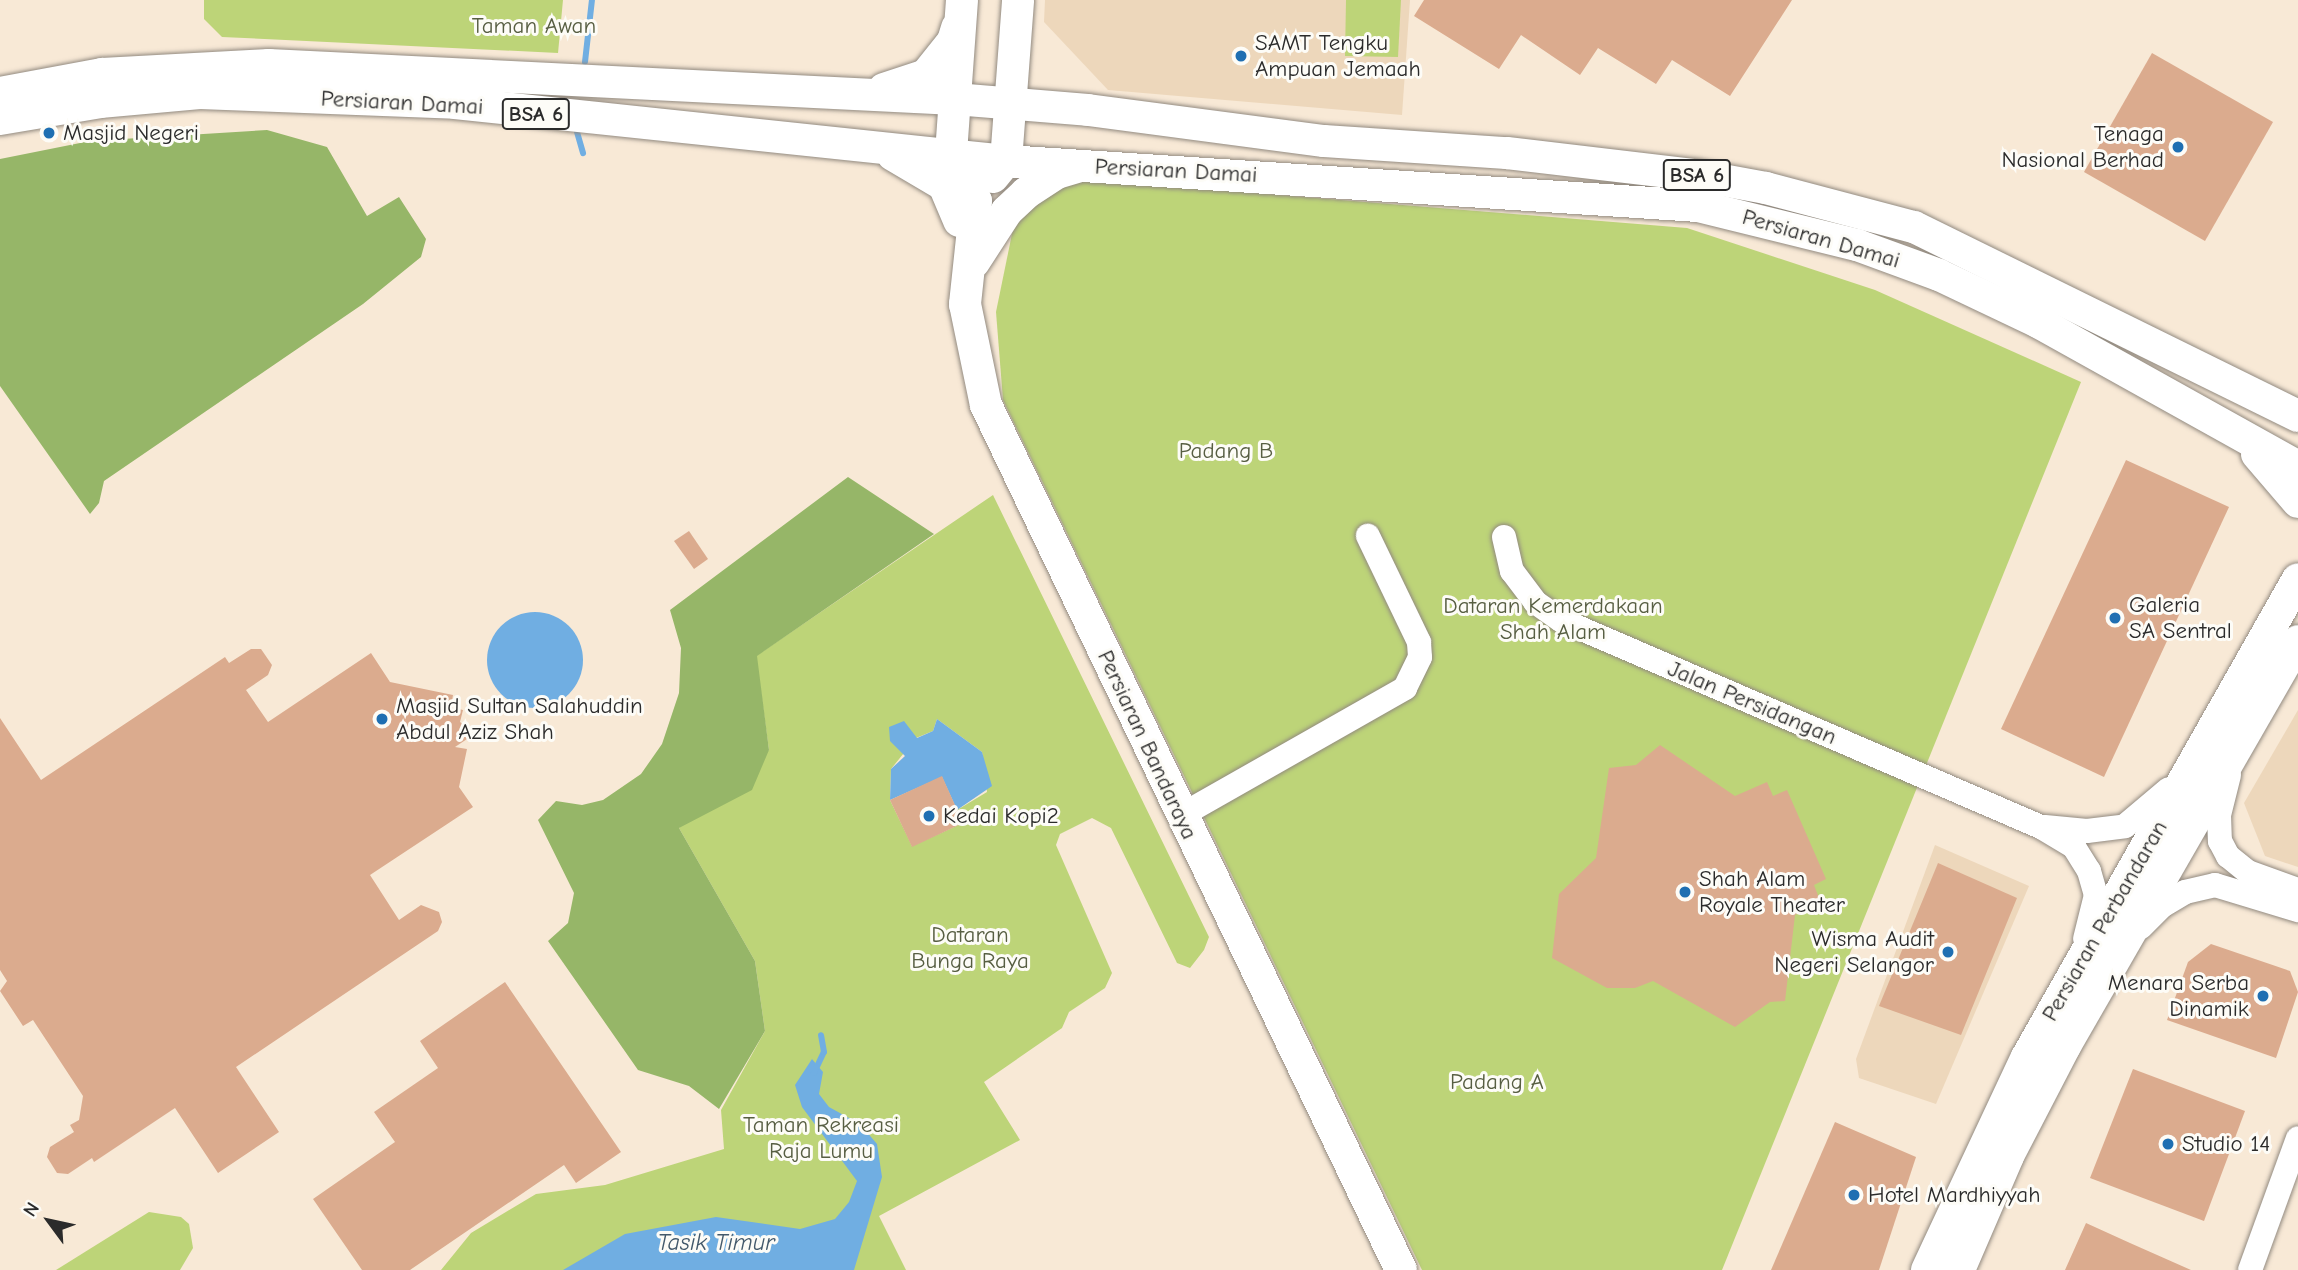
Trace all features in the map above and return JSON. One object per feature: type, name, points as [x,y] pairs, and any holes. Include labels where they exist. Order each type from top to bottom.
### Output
[{"type":"main road","points":[[962,8],[951,155],[976,201],[1006,161],[1018,8]]},
{"type":"main road","points":[[858,95],[911,84],[926,75],[953,41],[962,8]]},
{"type":"main road","points":[[1018,8],[1023,63],[1033,79],[1058,100],[1088,110]]},
{"type":"main road","name":"Persiaran Damai","points":[[0,119],[100,102],[269,65],[955,99],[1010,106],[1088,110],[1324,141],[1547,158],[1766,188],[1914,227],[2298,416]]},
{"type":"main road","name":"Persiaran Damai","points":[[0,93],[102,74],[193,80],[455,103],[1006,161],[1698,206],[1857,245],[1939,275],[2038,322],[2298,467]]},
{"type":"main road","points":[[872,145],[911,162],[944,185],[954,200],[971,266]]},
{"type":"main road","points":[[971,266],[1007,211],[1026,192],[1056,173],[1080,166]]},
{"type":"main road","name":"Persiaran Bandaraya","points":[[976,201],[965,304],[986,405],[1180,816],[1332,1120],[1401,1270]]},
{"type":"main road","points":[[2262,398],[2284,425],[2298,433]]},
{"type":"main road","points":[[2242,438],[2298,502]]},
{"type":"main road","points":[[2281,609],[2298,566]]},
{"type":"main road","name":"Persiaran Perbandaran","points":[[1959,1270],[2008,1156],[2124,945],[2224,741],[2281,609],[2298,579]]},
{"type":"main road","name":"Persiaran Perbandaran","points":[[1927,1270],[1970,1171],[2073,975],[2224,741],[2298,641]]},
{"type":"street","points":[[1180,816],[1405,688],[1420,657],[1419,642],[1368,536]]},
{"type":"street","name":"Jalan Persidangan","points":[[1504,537],[1512,571],[1535,601],[1561,620],[2041,827],[2074,847],[2089,871],[2096,895],[2073,975]]},
{"type":"street","points":[[2224,741],[2220,841],[2234,863],[2248,873],[2298,890]]},
{"type":"street","name":"Jalan Persidangan","points":[[2041,827],[2087,831],[2125,826],[2160,801],[2224,741]]},
{"type":"street","points":[[2124,945],[2162,906],[2185,892],[2215,885],[2298,910]]},
{"type":"street","points":[[2250,1270],[2298,1138]]},
{"type":"shaded area","name":"SAMT Tengku Ampuan Jemaah","points":[[1045,0],[1410,0],[1402,115],[1108,90],[1044,22]]},
{"type":"shaded area","points":[[2298,710],[2298,867],[2265,856],[2244,803]]},
{"type":"shaded area","points":[[1935,845],[2029,886],[1936,1104],[1859,1078],[1856,1059]]},
{"type":"green space","name":"Taman Awan","points":[[204,0],[563,0],[558,53],[222,37],[204,19]]},
{"type":"green space","points":[[1346,0],[1401,0],[1398,57],[1345,56]]},
{"type":"green space","points":[[267,130],[327,147],[367,216],[399,197],[426,239],[421,257],[363,304],[104,481],[99,503],[90,514],[0,386],[0,159],[90,141]]},
{"type":"green space","name":"Dataran Kemerdakaan Shah Alam","points":[[1057,177],[1687,228],[1875,290],[2081,382],[1722,1270],[1422,1270],[1003,400],[996,312],[1014,224]]},
{"type":"green space","points":[[848,477],[934,534],[757,656],[769,750],[752,790],[679,828],[755,961],[765,1031],[719,1109],[689,1086],[638,1070],[548,941],[568,923],[574,893],[538,820],[556,801],[582,805],[603,800],[641,774],[662,744],[679,693],[681,648],[670,610]]},
{"type":"green space","name":"Taman Rekreasi Raja Lumu","points":[[993,495],[1209,937],[1204,950],[1190,968],[1177,963],[1111,828],[1092,818],[1060,834],[1056,845],[1112,973],[1105,988],[1069,1012],[1062,1028],[984,1082],[1020,1140],[879,1216],[906,1270],[441,1270],[471,1233],[536,1194],[605,1185],[724,1149],[721,1110],[765,1031],[755,961],[679,828],[769,750],[756,656]],"holes":[[[937,719],[982,752],[987,792],[957,810],[963,823],[912,846],[890,800],[891,769],[916,738],[933,731]]]},
{"type":"green space","points":[[149,1212],[181,1217],[189,1224],[193,1248],[180,1270],[56,1270]]},
{"type":"water","points":[[535,612],[553,616],[569,626],[579,642],[583,660],[579,678],[569,694],[553,704],[535,708],[517,704],[501,694],[491,678],[487,660],[491,642],[501,626],[517,616]]},
{"type":"water","points":[[937,719],[982,752],[992,786],[957,810],[942,777],[890,800],[891,769],[905,756],[890,741],[889,727],[904,721],[917,738],[933,731]]},
{"type":"water","name":"Tasik Timur","points":[[812,1059],[823,1072],[819,1094],[829,1107],[860,1124],[877,1144],[882,1177],[854,1270],[563,1270],[625,1234],[716,1217],[800,1229],[835,1219],[849,1202],[857,1181],[802,1107],[795,1085]]},
{"type":"building","points":[[1424,0],[1792,0],[1730,96],[1672,60],[1656,84],[1598,48],[1580,75],[1521,35],[1499,69],[1414,16]]},
{"type":"building","name":"Tenaga Nasional Berhad","points":[[2152,53],[2273,122],[2205,241],[2084,172]]},
{"type":"building","name":"Galeria SA Sentral","points":[[2126,460],[2229,507],[2104,777],[2001,729]]},
{"type":"building","points":[[689,531],[708,559],[694,569],[674,541]]},
{"type":"building","points":[[251,649],[261,649],[272,665],[268,675],[246,690],[268,722],[371,653],[390,682],[453,695],[451,707],[463,710],[460,722],[471,730],[470,737],[455,747],[467,749],[459,787],[473,807],[370,875],[399,920],[421,905],[439,912],[442,922],[438,931],[236,1067],[279,1132],[218,1173],[175,1108],[94,1162],[92,1158],[68,1174],[57,1173],[47,1157],[50,1147],[74,1132],[70,1125],[79,1120],[83,1096],[33,1020],[23,1026],[0,991],[7,981],[0,970],[0,718],[41,780],[225,657],[229,663]]},
{"type":"building","points":[[1660,745],[1735,796],[1767,782],[1773,796],[1787,790],[1826,879],[1814,885],[1821,903],[1795,915],[1785,1001],[1770,1002],[1735,1027],[1653,981],[1635,988],[1607,988],[1552,958],[1559,894],[1596,858],[1609,768],[1636,765]]},
{"type":"building","name":"Kedai Kopi2","points":[[942,776],[963,823],[912,847],[890,800]]},
{"type":"building","name":"Wisma Audit Negeri Selangor","points":[[1938,863],[2017,898],[1961,1035],[1879,1006]]},
{"type":"building","points":[[2211,944],[2290,971],[2298,992],[2276,1058],[2167,1020],[2188,962]]},
{"type":"building","points":[[505,982],[621,1152],[576,1183],[564,1165],[410,1270],[362,1270],[313,1199],[395,1142],[374,1112],[438,1068],[420,1041]]},
{"type":"building","name":"Studio 14","points":[[2133,1069],[2245,1111],[2204,1221],[2090,1178]]},
{"type":"building","name":"Hotel Mardhiyyah","points":[[1835,1122],[1916,1157],[1879,1270],[1771,1270]]},
{"type":"building","points":[[2086,1223],[2130,1243],[2191,1270],[2065,1270]]},
{"type":"waterway","points":[[585,62],[592,0]]},
{"type":"waterway","points":[[577,132],[583,153]]},
{"type":"waterway","points":[[814,1073],[824,1052],[821,1035]]},
{"type":"place","name":"SAMT Tengku Ampuan Jemaah","points":[[1241,56]]},
{"type":"place","name":"Masjid Negeri","points":[[49,133]]},
{"type":"place","name":"Tenaga Nasional Berhad","points":[[2178,147]]},
{"type":"place","name":"Galeria SA Sentral","points":[[2115,618]]},
{"type":"place","name":"Masjid Sultan Salahuddin Abdul Aziz Shah","points":[[382,719]]},
{"type":"place","name":"Kedai Kopi2","points":[[929,816]]},
{"type":"place","name":"Shah Alam Royale Theater","points":[[1685,892]]},
{"type":"place","name":"Wisma Audit Negeri Selangor","points":[[1948,952]]},
{"type":"place","name":"Menara Serba Dinamik","points":[[2263,996]]},
{"type":"place","name":"Studio 14","points":[[2168,1144]]},
{"type":"place","name":"Hotel Mardhiyyah","points":[[1854,1195]]},
{"type":"park label","name":"Padang B","points":[[1226,451]]},
{"type":"park label","name":"Dataran Bunga Raya","points":[[970,948]]},
{"type":"park label","name":"Padang A","points":[[1497,1082]]}]
